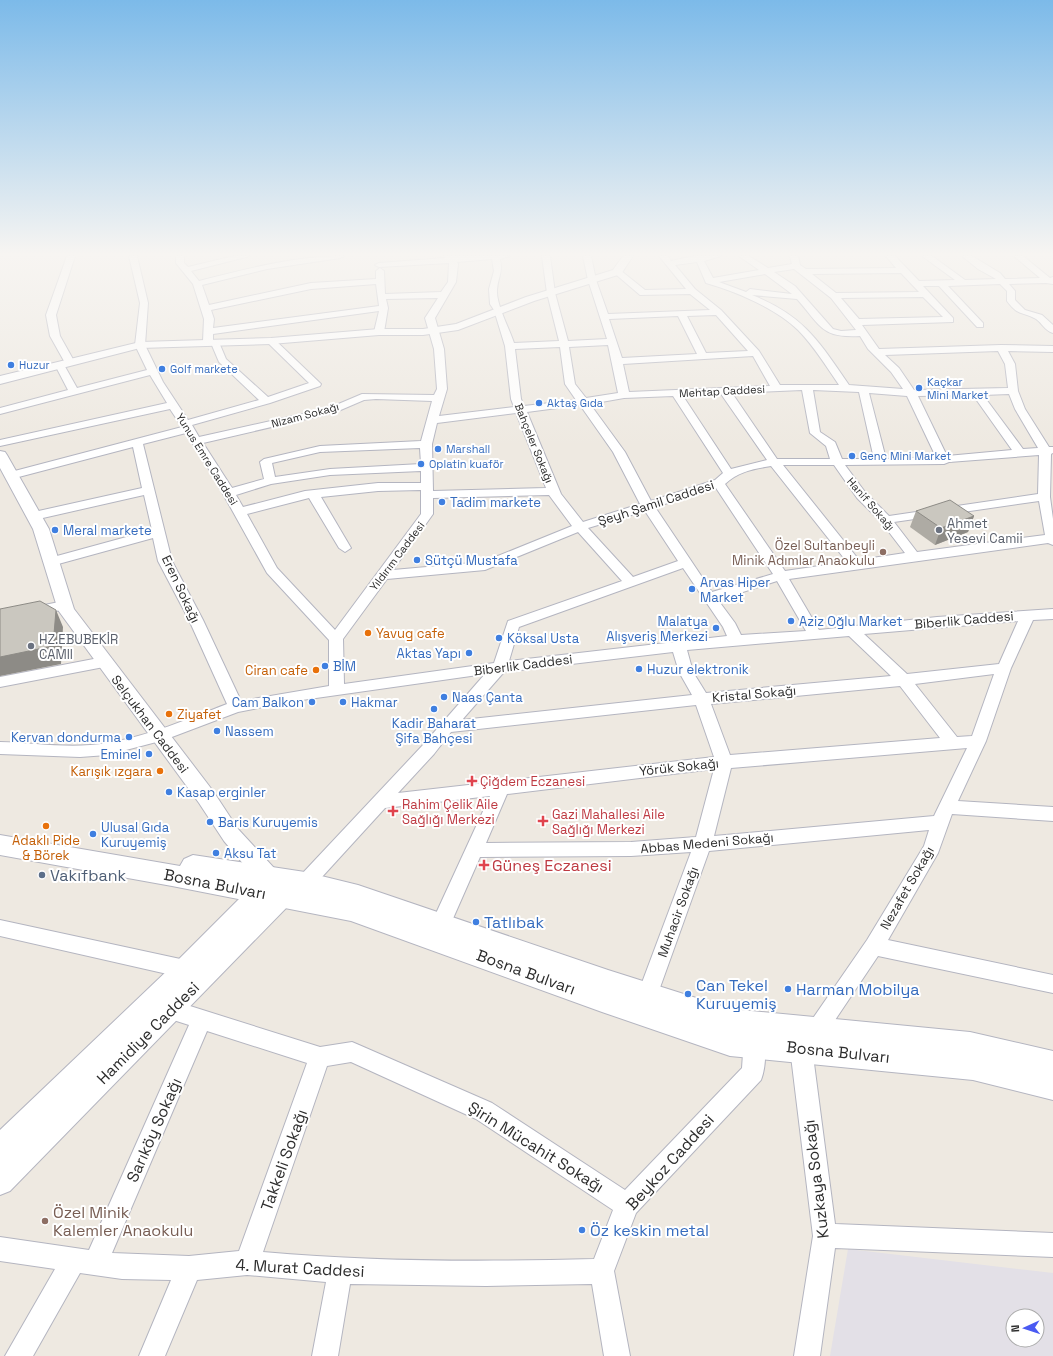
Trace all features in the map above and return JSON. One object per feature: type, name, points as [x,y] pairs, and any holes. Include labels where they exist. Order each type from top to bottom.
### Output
[{"type":"main road","name":"Bosna Bulvarı","points":[[0,834],[200,867],[280,885],[351,910],[437,932],[647,996],[731,1023],[754,1035]]},
{"type":"main road","name":"Bosna Bulvarı","points":[[0,845],[172,875],[280,885]]},
{"type":"main road","name":"Bosna Bulvarı","points":[[437,932],[602,999],[730,1042],[754,1035],[808,1040],[970,1046],[1053,1066]]},
{"type":"main road","name":"Bosna Bulvarı","points":[[808,1040],[973,1065],[1053,1085]]},
{"type":"street","points":[[52,319],[54,336],[74,392]]},
{"type":"street","points":[[140,345],[142,319]]},
{"type":"street","points":[[209,319],[210,339],[222,360],[266,401]]},
{"type":"street","points":[[0,380],[140,345],[210,339],[321,319]]},
{"type":"street","points":[[379,332],[382,319]]},
{"type":"street","name":"Yıldırım Caddesi","points":[[336,639],[427,514],[426,444],[438,398],[442,389],[439,349],[430,319]]},
{"type":"street","points":[[210,339],[271,341],[379,332],[434,331],[458,327],[476,319]]},
{"type":"street","name":"Bahçeler Sokağı","points":[[501,319],[510,346],[516,399],[554,492],[580,527],[630,582]]},
{"type":"street","points":[[558,319],[564,345],[570,384],[619,452],[647,505],[709,598],[730,626],[736,640]]},
{"type":"street","points":[[604,319],[618,361],[624,395]]},
{"type":"street","points":[[684,319],[703,356]]},
{"type":"street","points":[[725,319],[756,353],[777,388]]},
{"type":"street","points":[[790,319],[807,334],[846,388]]},
{"type":"street","points":[[820,319],[830,331],[841,334],[863,333]]},
{"type":"street","points":[[854,319],[877,352],[895,370],[910,393],[944,461]]},
{"type":"street","points":[[856,322],[949,319]]},
{"type":"street","points":[[975,319],[980,325]]},
{"type":"street","points":[[1040,319],[1053,330]]},
{"type":"street","points":[[8,479],[187,427],[316,384],[271,341]]},
{"type":"street","points":[[510,346],[612,342]]},
{"type":"street","name":"Yunus Emre Caddesi","points":[[140,345],[154,371],[158,382],[228,493],[272,570],[336,639]]},
{"type":"street","points":[[877,352],[1001,348],[1053,349]]},
{"type":"street","points":[[709,598],[781,576],[857,566],[914,556],[1052,539],[1044,497],[1049,450],[1020,409],[1013,390],[1010,364],[1001,348]]},
{"type":"street","points":[[618,361],[756,353]]},
{"type":"street","points":[[0,411],[154,371]]},
{"type":"street","name":"Mehtap Caddesi","points":[[433,420],[582,402],[624,395],[677,394],[724,390],[807,387],[864,389],[910,393],[1013,390]]},
{"type":"street","name":"Hanif Sokağı","points":[[807,387],[815,433],[831,444],[837,462],[861,495],[886,520],[914,556]]},
{"type":"street","points":[[864,389],[881,462]]},
{"type":"street","points":[[724,390],[774,462],[857,566]]},
{"type":"street","points":[[975,391],[1020,452]]},
{"type":"street","points":[[677,394],[729,474]]},
{"type":"street","name":"Nizam Sokağı","points":[[196,441],[332,410],[362,397],[438,398]]},
{"type":"street","points":[[0,453],[173,405]]},
{"type":"street","name":"Eren Sokağı","points":[[137,441],[165,561],[196,620],[236,707]]},
{"type":"street","points":[[270,481],[266,462],[272,460],[320,449],[426,444]]},
{"type":"street","points":[[333,448],[340,471]]},
{"type":"street","name":"Şeyh Şamil Caddesi","points":[[382,575],[485,566],[580,527],[719,483],[729,474],[743,468],[774,462],[944,461],[1049,450]]},
{"type":"street","name":"Selçukhan Caddesi","points":[[0,453],[8,479],[34,516],[41,529],[66,610],[158,736],[206,797],[231,835],[280,885]]},
{"type":"street","points":[[228,493],[270,481],[340,471],[426,467]]},
{"type":"street","points":[[719,483],[781,576],[814,634]]},
{"type":"street","points":[[239,512],[305,494],[378,487],[427,491],[554,492]]},
{"type":"street","points":[[34,516],[148,490]]},
{"type":"street","points":[[313,494],[345,548]]},
{"type":"street","points":[[886,520],[1044,497]]},
{"type":"street","points":[[51,562],[159,532]]},
{"type":"street","points":[[280,885],[380,802],[428,750],[446,726],[500,667],[513,624],[685,563]]},
{"type":"street","points":[[0,619],[64,605]]},
{"type":"street","name":"Biberlik Caddesi","points":[[0,748],[80,751],[107,749],[158,736],[236,707],[288,697],[500,667],[736,640],[793,637],[814,634],[852,632],[884,627],[1053,614]]},
{"type":"street","points":[[1004,668],[1028,615]]},
{"type":"street","points":[[852,632],[904,680],[953,743]]},
{"type":"street","points":[[336,639],[337,690]]},
{"type":"street","points":[[679,647],[686,672],[702,699],[724,762]]},
{"type":"street","points":[[0,682],[104,662]]},
{"type":"street","name":"Kristal Sokağı","points":[[446,726],[702,699],[904,680],[1004,668]]},
{"type":"street","name":"Nezafet Sokağı","points":[[808,1040],[874,946],[932,848],[944,815],[978,741],[1004,668]]},
{"type":"street","name":"Yörük Sokağı","points":[[380,802],[724,762],[978,741]]},
{"type":"street","name":"Muhacir Sokağı","points":[[647,996],[703,844],[724,762]]},
{"type":"street","points":[[437,932],[502,788]]},
{"type":"street","name":"Abbas Medeni Sokağı","points":[[474,850],[631,849],[703,844],[944,815],[1053,814]]},
{"type":"street","name":"Hamidiye Caddesi","points":[[4,1138],[185,969],[280,885]]},
{"type":"street","name":"Hamidiye Caddesi","points":[[0,1181],[171,1010],[280,885]]},
{"type":"street","points":[[0,928],[185,969]]},
{"type":"street","points":[[874,946],[1053,984]]},
{"type":"street","name":"Şirin Mücahit Sokağı","points":[[171,1010],[320,1057],[352,1052],[484,1111],[627,1205]]},
{"type":"street","name":"Sarıköy Sokağı","points":[[18,1356],[86,1261],[202,1020]]},
{"type":"street","name":"Beykoz Caddesi","points":[[602,1271],[627,1205],[753,1072],[754,1035]]},
{"type":"street","name":"Kuzkaya Sokağı","points":[[807,1356],[826,1236],[808,1040]]},
{"type":"street","name":"Takkeli Sokağı","points":[[247,1263],[320,1057]]},
{"type":"street","points":[[826,1236],[1053,1245]]},
{"type":"street","name":"4. Murat Caddesi","points":[[0,1249],[122,1267],[189,1268],[247,1263],[340,1271],[486,1274],[602,1271]]},
{"type":"street","points":[[152,1356],[189,1268]]},
{"type":"street","points":[[326,1356],[340,1271]]},
{"type":"street","points":[[602,1271],[617,1356]]},
{"type":"shaded area","points":[[848,1249],[1053,1273],[1053,1356],[830,1356]]},
{"type":"building","points":[[950,500],[974,516],[941,528],[916,511]]},
{"type":"building","points":[[40,601],[56,610],[53,646],[0,657],[0,609]]},
{"type":"place","name":"Huzur","points":[[11,365]]},
{"type":"place","name":"Golf markete","points":[[162,369]]},
{"type":"place","name":"Kaçkar Mini Market","points":[[919,388]]},
{"type":"place","name":"Aktaş Gıda","points":[[539,403]]},
{"type":"place","name":"Marshall","points":[[438,449]]},
{"type":"place","name":"Genç Mini Market","points":[[852,456]]},
{"type":"place","name":"Oplatin kuaför","points":[[421,464]]},
{"type":"place","name":"Tadim markete","points":[[442,502]]},
{"type":"place","name":"Meral markete","points":[[55,530]]},
{"type":"place","name":"Ahmet Yesevi Camii","points":[[939,530]]},
{"type":"place","name":"Özel Sultanbeyli Minik Adımlar Anaokulu","points":[[883,552]]},
{"type":"place","name":"Sütçü Mustafa","points":[[417,560]]},
{"type":"place","name":"Arvas Hiper Market","points":[[692,589]]},
{"type":"place","name":"Aziz Oğlu Market","points":[[791,621]]},
{"type":"place","name":"Malatya Alışveriş Merkezi","points":[[716,628]]},
{"type":"place","name":"Yavug cafe","points":[[368,633]]},
{"type":"place","name":"Köksal Usta","points":[[499,638]]},
{"type":"place","name":"HZ.EBUBEKİR CAMII","points":[[31,646]]},
{"type":"place","name":"Aktas Yapı","points":[[469,653]]},
{"type":"place","name":"BİM","points":[[325,666]]},
{"type":"place","name":"Huzur elektronik","points":[[639,669]]},
{"type":"place","name":"Ciran cafe","points":[[316,670]]},
{"type":"place","name":"Naas Çanta","points":[[444,697]]},
{"type":"place","name":"Cam Balkon","points":[[312,702]]},
{"type":"place","name":"Hakmar","points":[[343,702]]},
{"type":"place","name":"Kadir Baharat Şifa Bahçesi","points":[[434,709]]},
{"type":"place","name":"Ziyafet","points":[[169,714]]},
{"type":"place","name":"Nassem","points":[[217,731]]},
{"type":"place","name":"Kervan dondurma","points":[[129,737]]},
{"type":"place","name":"Eminel","points":[[149,754]]},
{"type":"place","name":"Karışık ızgara","points":[[160,771]]},
{"type":"place","name":"Çiğdem Eczanesi","points":[[472,781]]},
{"type":"place","name":"Kasap erginler","points":[[169,792]]},
{"type":"place","name":"Rahim Çelik Aile Sağlığı Merkezi","points":[[393,811]]},
{"type":"place","name":"Gazi Mahallesi Aile Sağlığı Merkezi","points":[[543,821]]},
{"type":"place","name":"Baris Kuruyemis","points":[[210,822]]},
{"type":"place","name":"Adaklı Pide & Börek","points":[[46,826]]},
{"type":"place","name":"Ulusal Gıda Kuruyemiş","points":[[93,834]]},
{"type":"place","name":"Aksu Tat","points":[[216,853]]},
{"type":"place","name":"Güneş Eczanesi","points":[[484,865]]},
{"type":"place","name":"Vakıfbank","points":[[42,875]]},
{"type":"place","name":"Tatlıbak","points":[[476,922]]},
{"type":"place","name":"Harman Mobilya","points":[[788,989]]},
{"type":"place","name":"Can Tekel Kuruyemiş","points":[[688,994]]},
{"type":"place","name":"Özel Minik Kalemler Anaokulu","points":[[45,1221]]},
{"type":"place","name":"Öz keskin metal","points":[[582,1230]]}]
